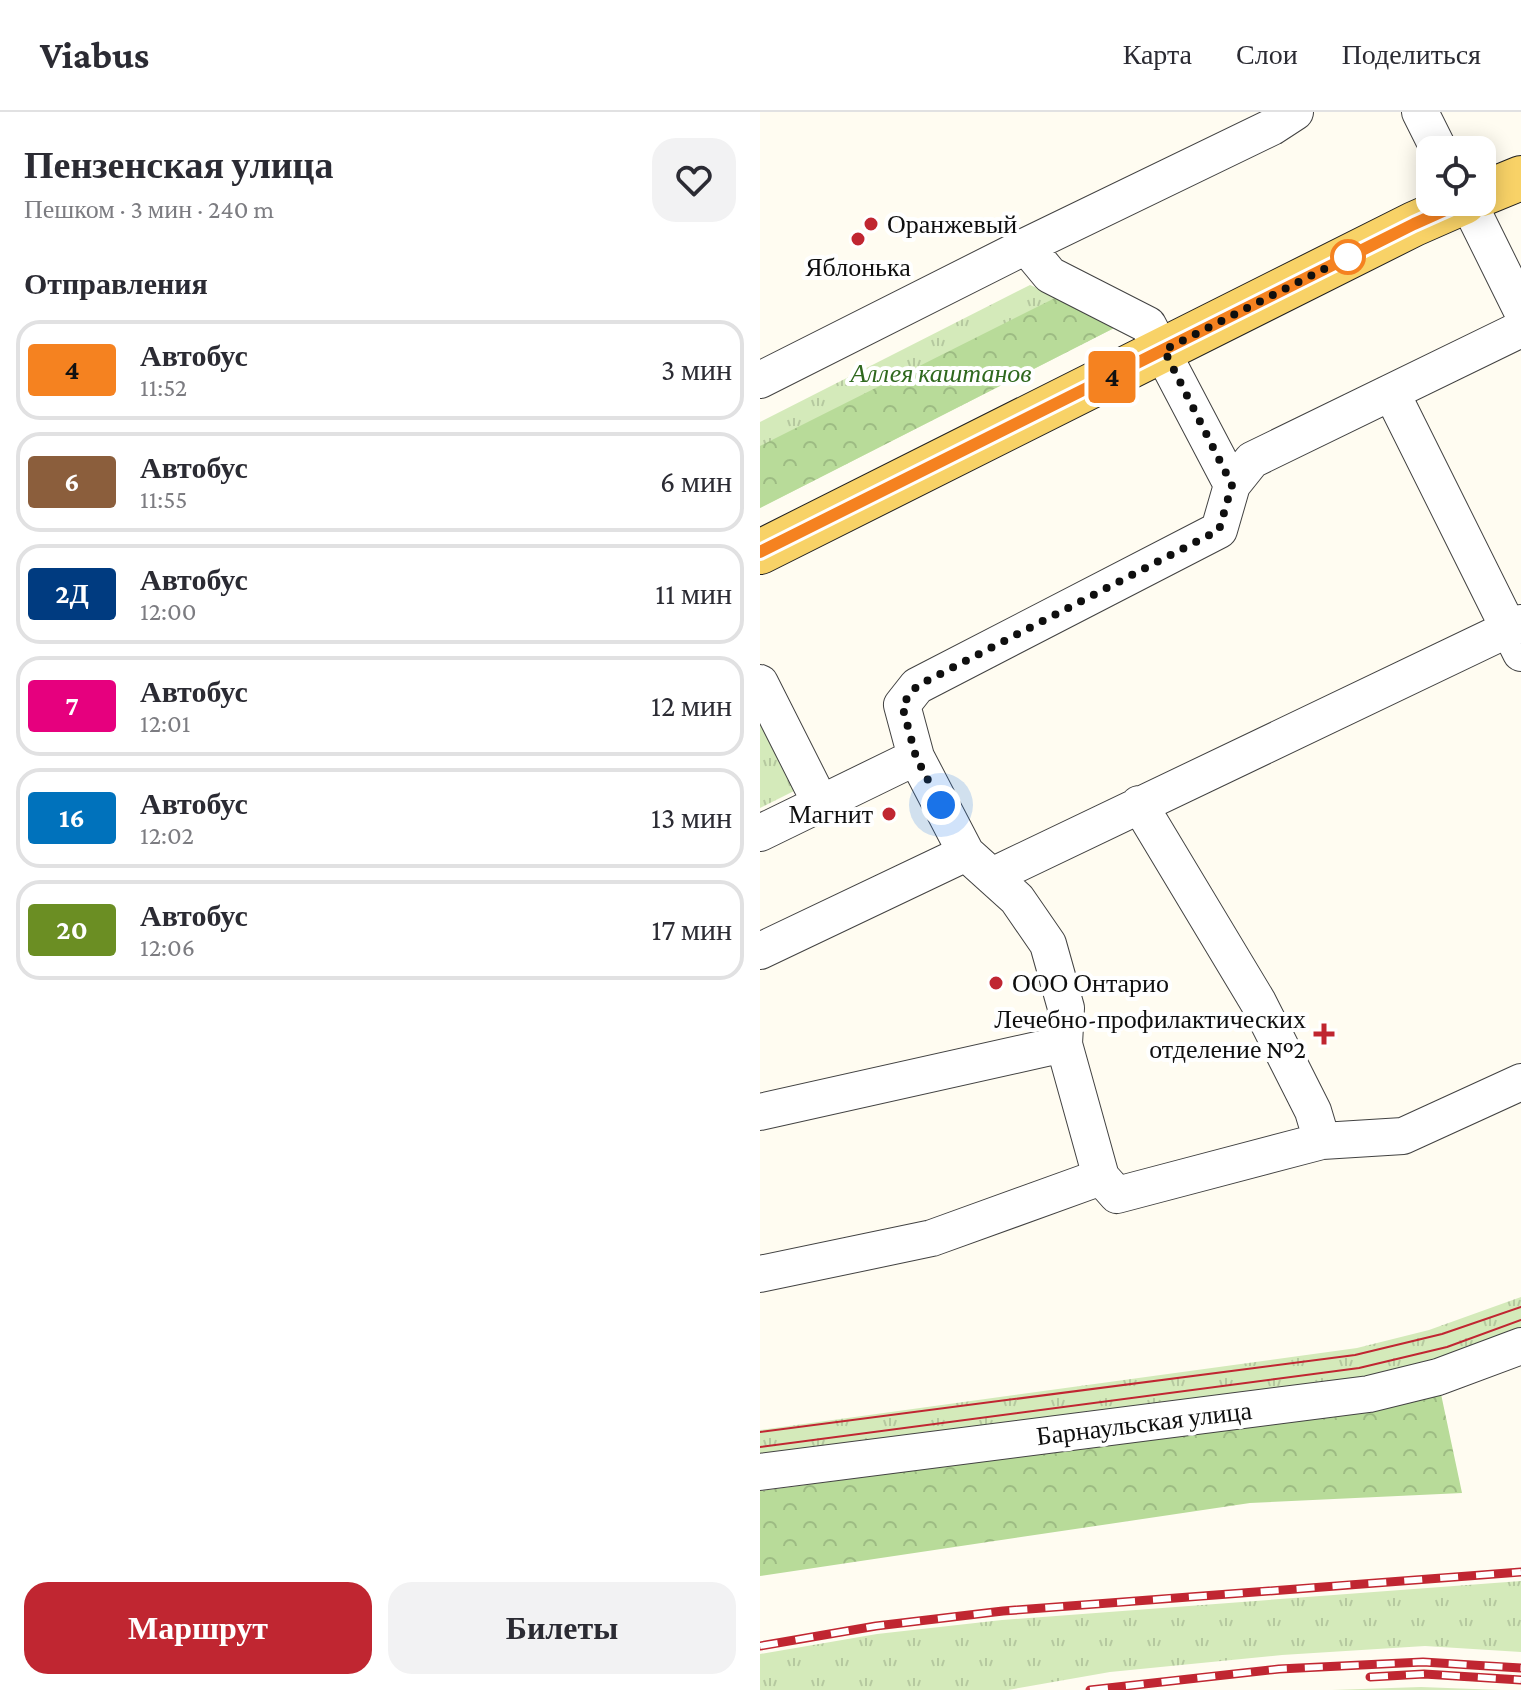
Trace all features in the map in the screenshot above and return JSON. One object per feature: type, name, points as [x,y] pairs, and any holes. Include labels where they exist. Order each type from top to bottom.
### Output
[{"type":"main road","points":[[1496,188],[1521,178]]},
{"type":"main road","points":[[760,552],[1433,216]]},
{"type":"street","points":[[760,380],[1272,127],[1295,112]]},
{"type":"street","points":[[1420,112],[1432,136]]},
{"type":"street","points":[[1473,216],[1521,309]]},
{"type":"street","points":[[1026,246],[1050,275],[1148,325],[1164,350],[1232,485]]},
{"type":"street","points":[[1521,329],[1252,460],[1232,485],[1219,530],[917,686],[902,705],[916,757],[979,864],[1017,899],[1048,944],[1066,1008],[1064,1044],[1101,1177],[1117,1195],[1322,1141],[1403,1136],[1521,1082]]},
{"type":"street","points":[[760,951],[1139,804],[1517,635],[1392,394]]},
{"type":"street","points":[[760,683],[821,804]]},
{"type":"street","points":[[760,833],[916,757]]},
{"type":"street","points":[[1139,804],[1258,1002],[1313,1111],[1322,1141]]},
{"type":"street","points":[[760,1112],[1064,1044]]},
{"type":"street","points":[[760,1274],[932,1238],[1101,1177]]},
{"type":"street","name":"Барнаульская улица","points":[[760,1472],[1369,1394],[1438,1377],[1521,1346]]},
{"type":"green space","name":"Аллея каштанов","points":[[1030,285],[1122,324],[760,508],[760,422]]},
{"type":"green space","name":"Аллея каштанов","points":[[1057,297],[1122,324],[760,508],[760,446]]},
{"type":"green space","points":[[760,699],[804,786],[760,808]]},
{"type":"green space","points":[[1521,1297],[1521,1331],[1436,1363],[1367,1378],[760,1457],[760,1430],[1357,1348],[1429,1330]]},
{"type":"green space","points":[[1441,1394],[1462,1493],[1250,1503],[760,1576],[760,1491],[1375,1409]]},
{"type":"green space","points":[[1521,1581],[1521,1652],[1425,1646],[1282,1655],[1110,1672],[1008,1690],[760,1690],[760,1654],[877,1634],[1002,1620]]},
{"type":"green space","points":[[1421,1687],[1501,1690],[1332,1690]]},
{"type":"tram line","points":[[760,1432],[1355,1355],[1442,1334],[1521,1307]]},
{"type":"tram line","points":[[760,1447],[1359,1368],[1447,1347],[1521,1320]]},
{"type":"railway","points":[[760,1646],[876,1626],[1003,1611],[1521,1572]]},
{"type":"railway","points":[[1090,1690],[1279,1669],[1423,1662],[1521,1668]]},
{"type":"railway","points":[[1370,1677],[1424,1674],[1521,1680]]},
{"type":"bus line","name":"4","points":[[760,552],[1432,216]]},
{"type":"place","name":"Оранжевый","points":[[871,224]]},
{"type":"place","name":"Яблонька","points":[[858,239]]},
{"type":"place","name":"Магнит","points":[[889,814]]},
{"type":"place","name":"ООО Онтарио","points":[[996,983]]},
{"type":"place","name":"Лечебно-профилактических отделение №2","points":[[1324,1034]]},
{"type":"route","points":[[941,805],[916,757],[902,705],[917,686],[1219,530],[1232,485],[1164,350],[1348,257]]}]
